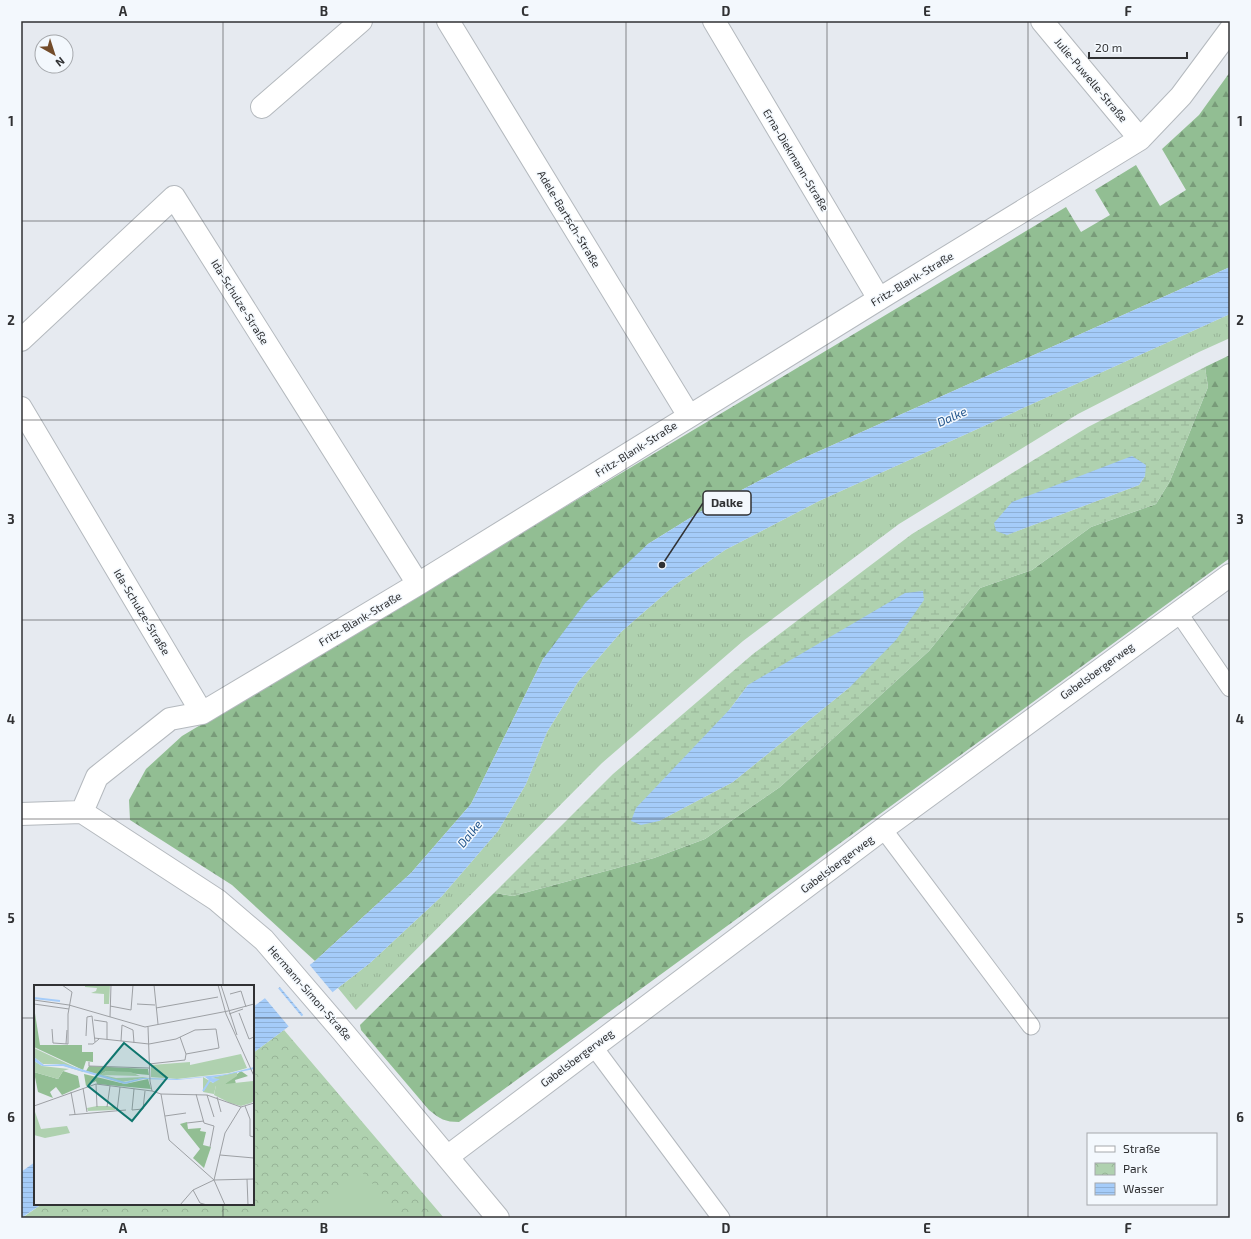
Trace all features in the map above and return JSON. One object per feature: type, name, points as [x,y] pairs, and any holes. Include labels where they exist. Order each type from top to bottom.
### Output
[{"type":"street","points":[[262,107],[361,21]]},
{"type":"street","name":"Adele-Bartsch-Straße","points":[[448,21],[689,416]]},
{"type":"street","name":"Erna-Diekmann-Straße","points":[[714,21],[879,299]]},
{"type":"street","name":"Julie-Puwelle-Straße","points":[[1042,21],[1140,139]]},
{"type":"street","name":"Fritz-Blank-Straße","points":[[82,812],[97,777],[170,719],[202,713],[418,584],[1140,139],[1181,96],[1230,30]]},
{"type":"street","name":"Ida-Schulze-Straße","points":[[21,340],[174,197],[418,584]]},
{"type":"street","name":"Ida-Schulze-Straße","points":[[21,408],[202,713]]},
{"type":"street","name":"Gabelsbergerweg","points":[[447,1157],[883,829],[1230,575]]},
{"type":"street","points":[[21,814],[82,812]]},
{"type":"street","name":"Hermann-Simon-Straße","points":[[82,812],[217,900],[264,940],[336,1023],[498,1218]]},
{"type":"lane","points":[[1178,612],[1230,688]]},
{"type":"lane","points":[[883,829],[1031,1026]]},
{"type":"lane","points":[[593,1046],[721,1218]]},
{"type":"green space","points":[[1230,72],[1230,267],[797,461],[698,513],[648,544],[543,659],[471,804],[411,873],[315,961],[232,885],[130,820],[129,800],[146,769],[182,736],[1066,207],[1081,232],[1110,215],[1095,190],[1136,165],[1160,206],[1186,190],[1162,149],[1199,115]]},
{"type":"green space","points":[[1230,314],[1230,338],[1199,352],[1078,414],[899,524],[743,641],[602,763],[356,1010],[338,988],[370,963],[442,896],[498,831],[526,784],[547,732],[578,682],[621,632],[675,585],[725,550],[819,501]]},
{"type":"green space","points":[[1230,355],[1230,558],[459,1122],[443,1119],[436,1116],[429,1110],[361,1030],[360,1025],[494,893],[513,896],[654,858],[705,839],[780,787],[929,651],[980,588],[1032,570],[1091,527],[1156,504],[1170,481],[1208,387],[1205,367]]},
{"type":"green space","points":[[1205,367],[1208,387],[1170,481],[1156,504],[1091,527],[1032,570],[980,588],[929,651],[780,787],[705,839],[654,858],[513,896],[494,893],[613,774],[753,654],[912,534],[1088,427]],"holes":[[[1145,476],[1139,485],[1007,535]],[[748,685],[850,687],[733,782],[659,821],[730,709]]]},
{"type":"green space","points":[[284,1030],[444,1218],[22,1218],[41,1205],[254,1205],[254,1052]]},
{"type":"green space","points":[[360,1170],[404,1218],[307,1218]]},
{"type":"water","points":[[1230,267],[1230,314],[819,501],[725,550],[675,585],[621,632],[578,682],[547,732],[526,784],[498,831],[442,896],[370,963],[254,1052],[254,1006],[315,961],[411,873],[471,804],[543,659],[586,602],[648,544],[698,513],[797,461]]},
{"type":"water","points":[[1132,456],[1146,465],[1145,476],[1139,485],[1007,535],[996,531],[994,523],[1012,502]]},
{"type":"water","points":[[923,591],[924,600],[896,640],[850,687],[733,782],[659,821],[641,825],[631,821],[636,808],[730,709],[748,685],[905,593]]},
{"type":"water","points":[[34,1163],[34,1205],[40,1205],[21,1218],[21,1172]]},
{"type":"pier","points":[[308,963],[334,994],[305,1017],[279,986]]},
{"type":"pier","points":[[277,987],[303,1018],[290,1028],[264,997]]},
{"type":"place","name":"Dalke","points":[[662,565]]}]
